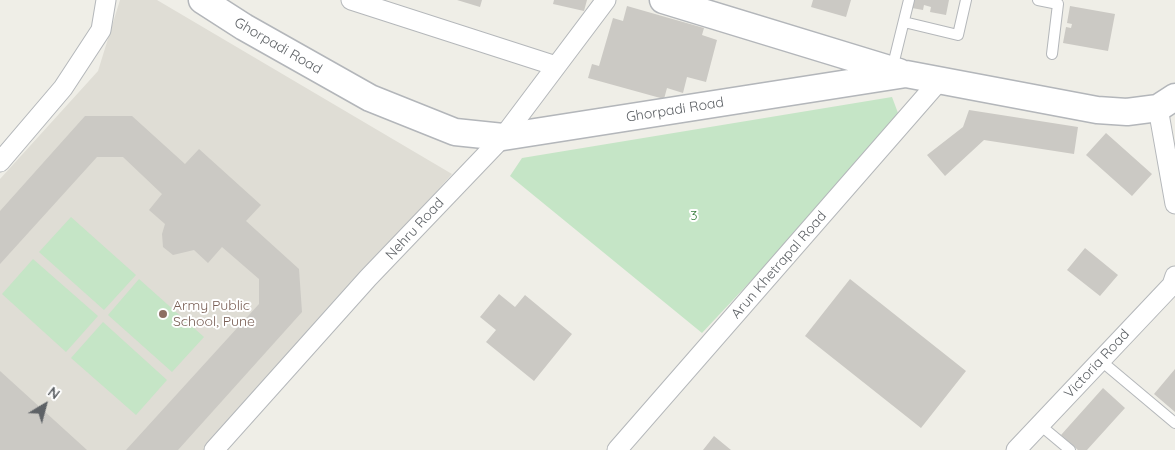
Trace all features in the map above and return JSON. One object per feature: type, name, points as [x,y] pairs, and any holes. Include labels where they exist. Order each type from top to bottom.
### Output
[{"type":"main road","name":"Ghorpadi Road","points":[[202,0],[244,27],[370,98],[456,132],[503,137],[899,72],[1097,110],[1127,112],[1167,103]]},
{"type":"main road","points":[[663,0],[899,72]]},
{"type":"street","points":[[0,162],[63,88],[101,30],[106,0]]},
{"type":"street","points":[[351,0],[556,66]]},
{"type":"street","name":"Nehru Road","points":[[214,450],[368,278],[503,137],[606,0]]},
{"type":"street","name":"Arun Khetrapal Road","points":[[617,450],[940,80]]},
{"type":"street","points":[[1167,103],[1175,204]]},
{"type":"street","name":"Victoria Road","points":[[1016,450],[1172,285],[1175,276]]},
{"type":"lane","points":[[899,72],[904,22],[909,0]]},
{"type":"lane","points":[[904,22],[958,35],[966,0]]},
{"type":"lane","points":[[1038,0],[1058,4],[1052,54]]},
{"type":"lane","points":[[1100,360],[1175,423]]},
{"type":"lane","points":[[1040,425],[1070,450]]},
{"type":"shaded area","name":"Army Public School, Pune","points":[[120,0],[157,0],[452,174],[205,450],[0,450],[0,179],[98,71]]},
{"type":"green space","name":"3","points":[[892,97],[901,121],[702,333],[510,176],[522,158]]},
{"type":"green space","points":[[71,217],[136,275],[104,310],[39,252]]},
{"type":"green space","points":[[33,259],[98,316],[66,352],[2,294]]},
{"type":"green space","points":[[139,279],[204,337],[172,372],[108,315]]},
{"type":"green space","points":[[103,322],[167,380],[136,415],[71,358]]},
{"type":"building","points":[[457,0],[482,0],[480,7]]},
{"type":"building","points":[[554,0],[587,0],[584,11],[553,4]]},
{"type":"building","points":[[813,0],[851,0],[846,17],[811,7]]},
{"type":"building","points":[[913,0],[949,0],[946,15],[930,12],[931,7],[924,5],[923,10],[912,8]]},
{"type":"building","points":[[627,6],[704,28],[702,35],[717,40],[706,82],[687,77],[683,93],[667,88],[664,99],[588,78],[592,64],[599,66],[613,18],[623,21]]},
{"type":"building","points":[[1070,6],[1115,14],[1108,51],[1063,43],[1066,27],[1071,28],[1072,24],[1067,23]]},
{"type":"building","points":[[969,110],[1078,127],[1074,154],[984,140],[945,176],[927,155],[963,127]]},
{"type":"building","points":[[85,116],[132,116],[185,164],[199,149],[261,205],[246,221],[299,269],[302,312],[178,450],[126,450],[259,304],[259,279],[222,247],[208,263],[194,250],[173,255],[163,247],[162,234],[165,224],[149,210],[162,194],[123,157],[97,157],[0,264],[0,211]]},
{"type":"building","points":[[1106,133],[1152,174],[1132,196],[1086,155]]},
{"type":"building","points":[[1085,248],[1118,275],[1100,296],[1067,270]]},
{"type":"building","points":[[850,279],[966,371],[921,428],[805,336]]},
{"type":"building","points":[[499,294],[515,307],[525,295],[572,334],[534,381],[486,342],[496,330],[480,317]]},
{"type":"building","points":[[1175,369],[1175,412],[1154,394]]},
{"type":"building","points":[[0,371],[87,450],[0,450]]},
{"type":"building","points":[[1103,388],[1125,408],[1087,450],[1078,450],[1061,435]]},
{"type":"building","points":[[714,436],[731,450],[703,450]]},
{"type":"place","name":"Army Public School, Pune","points":[[163,314]]}]
